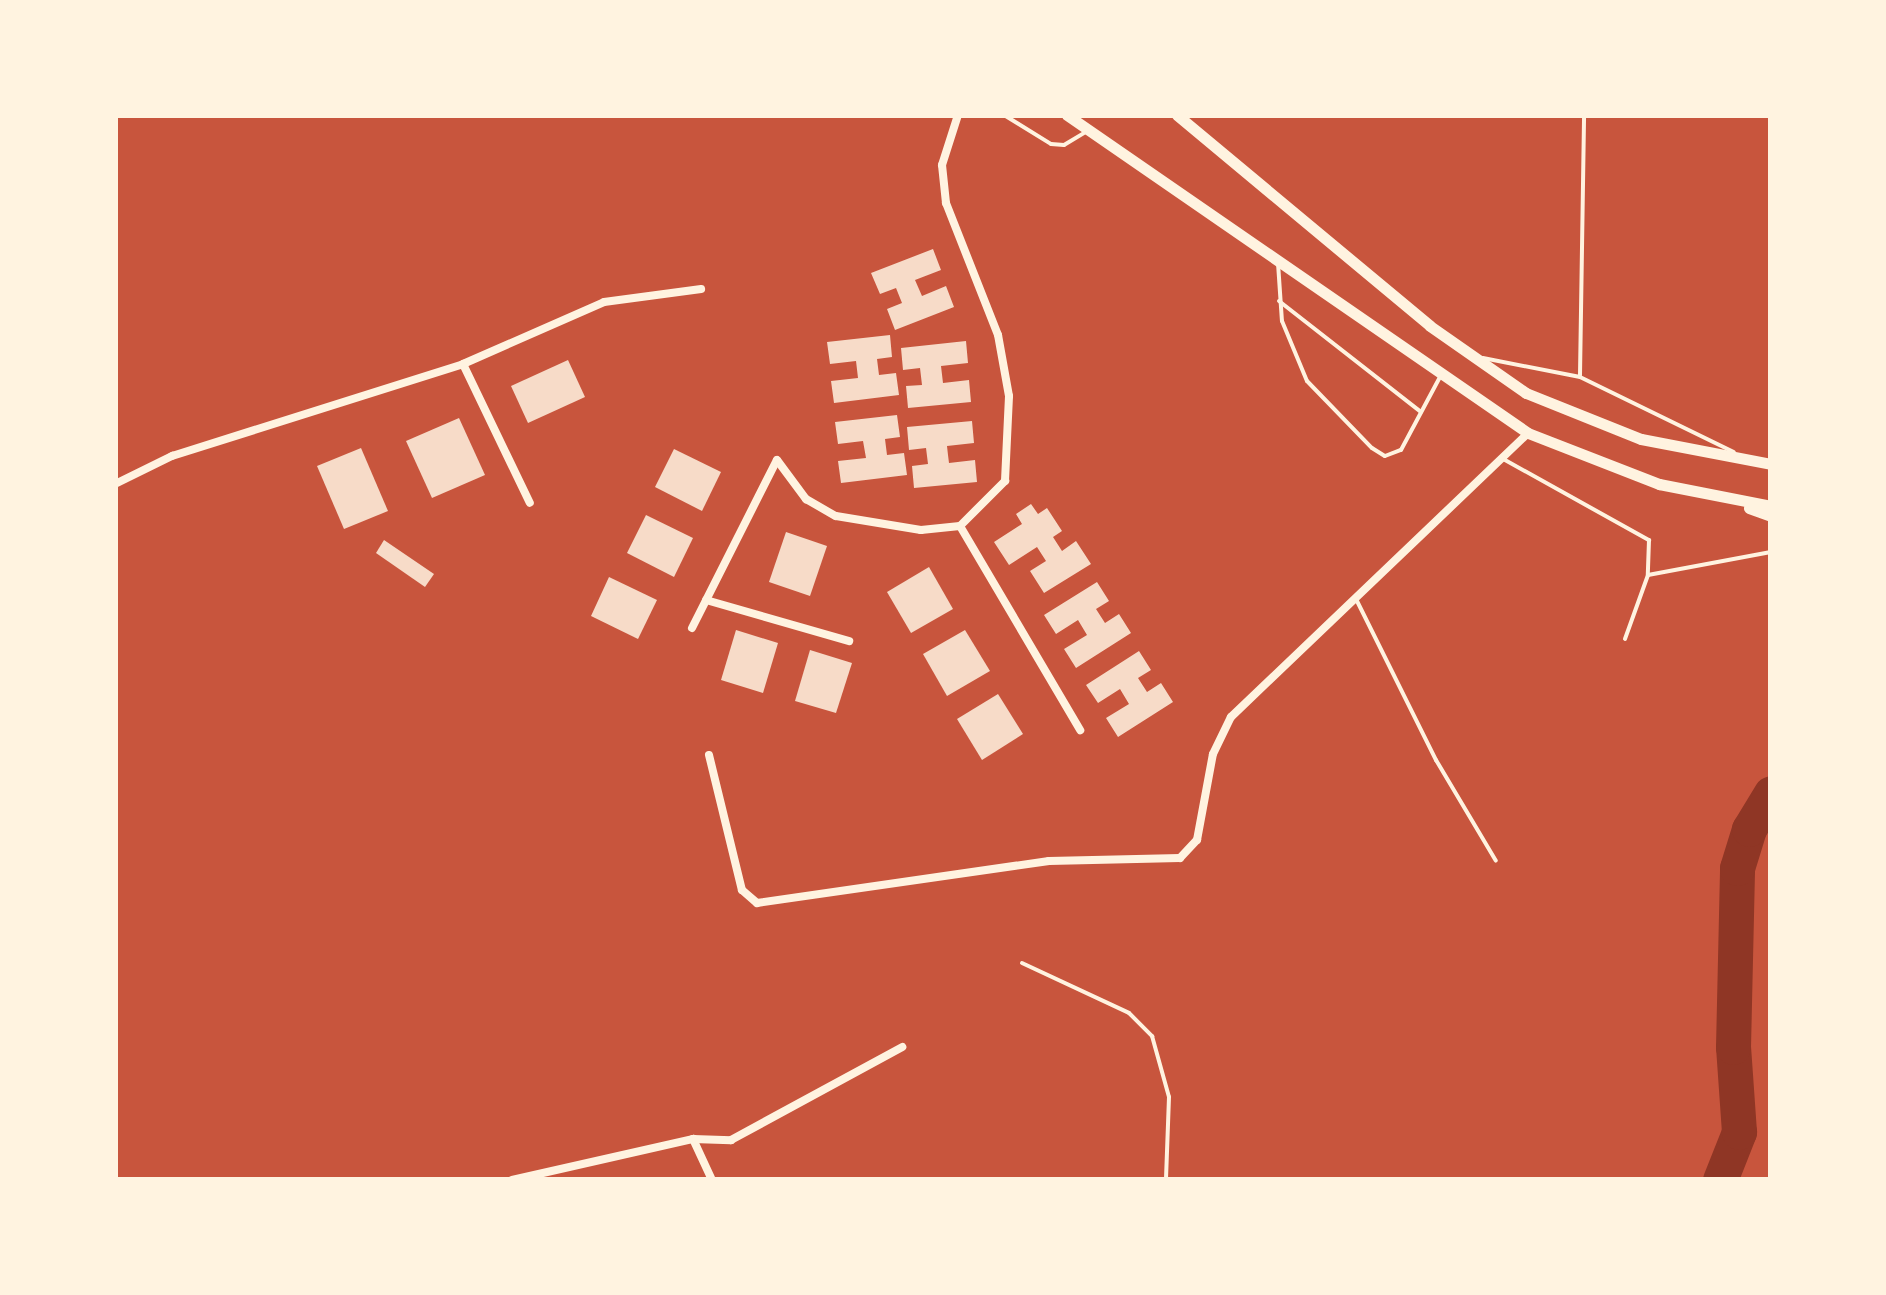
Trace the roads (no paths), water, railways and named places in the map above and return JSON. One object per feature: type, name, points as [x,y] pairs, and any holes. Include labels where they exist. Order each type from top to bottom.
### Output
[{"type":"main road","points":[[1068,115],[1528,433],[1659,484],[1771,506]]},
{"type":"main road","points":[[1177,115],[1468,356],[1584,420],[1641,439],[1771,464]]},
{"type":"main road","points":[[1716,497],[1771,516]]},
{"type":"street","points":[[692,628],[778,460],[806,499],[836,516],[921,530],[960,526],[1006,482],[1011,456],[998,335],[946,203],[942,165],[958,115]]},
{"type":"street","points":[[115,484],[172,456],[370,399],[464,364],[604,302],[700,289]]},
{"type":"street","points":[[464,364],[530,503]]},
{"type":"street","points":[[709,754],[742,890],[757,903],[1049,861],[1180,858],[1197,840],[1214,754],[1231,716],[1505,460],[1528,433]]},
{"type":"street","points":[[960,526],[1080,730]]},
{"type":"street","points":[[706,600],[850,641]]},
{"type":"street","points":[[512,1180],[693,1138],[730,1140],[902,1047]]},
{"type":"street","points":[[693,1138],[712,1180]]},
{"type":"lane","points":[[1004,115],[1051,144],[1064,145],[1090,129]]},
{"type":"lane","points":[[1580,377],[1584,115]]},
{"type":"lane","points":[[1277,256],[1279,300],[1306,381],[1372,448],[1394,456],[1441,375]]},
{"type":"lane","points":[[1279,300],[1422,412]]},
{"type":"lane","points":[[1468,356],[1580,377],[1749,460]]},
{"type":"lane","points":[[1505,460],[1639,531],[1649,540],[1648,574],[1626,639]]},
{"type":"lane","points":[[1648,574],[1771,552]]},
{"type":"lane","points":[[1357,601],[1436,760],[1496,861]]},
{"type":"lane","points":[[1022,964],[1129,1013],[1152,1036],[1170,1097],[1166,1180]]},
{"type":"waterway","points":[[1720,1180],[1739,1132],[1733,1047],[1737,868],[1749,829],[1771,793]]}]
